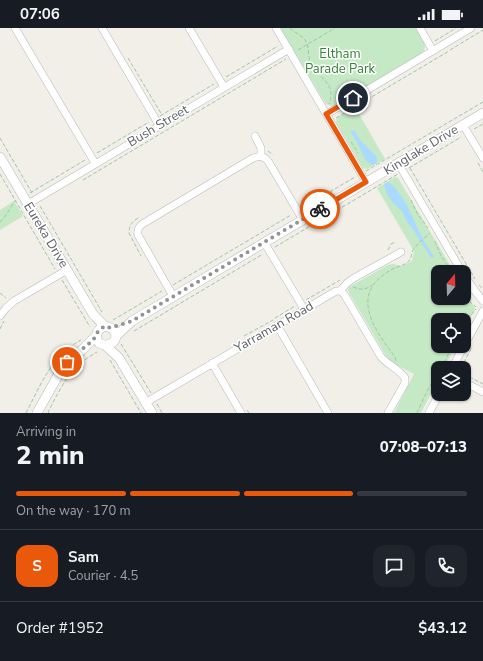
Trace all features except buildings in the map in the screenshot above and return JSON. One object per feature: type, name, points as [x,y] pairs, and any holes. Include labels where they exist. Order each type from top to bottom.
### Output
[{"type":"street","points":[[15,28],[95,163]]},
{"type":"street","points":[[102,28],[159,125]]},
{"type":"street","points":[[189,28],[224,87]]},
{"type":"street","points":[[276,28],[365,170],[366,182]]},
{"type":"street","points":[[420,28],[431,47]]},
{"type":"street","points":[[329,112],[431,47],[471,28]]},
{"type":"street","name":"Bush Street","points":[[25,198],[95,163],[224,87],[290,52]]},
{"type":"street","name":"Kinglake Drive","points":[[82,350],[111,344],[116,341],[119,331],[132,321],[173,296],[267,247],[303,220],[366,182],[398,163],[465,129],[483,113]]},
{"type":"street","points":[[465,129],[483,158]]},
{"type":"street","points":[[255,136],[261,148],[261,156]]},
{"type":"street","points":[[173,296],[140,238],[137,231],[139,226],[253,158],[261,156],[268,161],[303,220]]},
{"type":"street","name":"Eureka Drive","points":[[0,157],[25,198],[63,273],[104,329]]},
{"type":"street","points":[[398,163],[458,265]]},
{"type":"street","points":[[267,247],[304,309]]},
{"type":"street","name":"Yarraman Road","points":[[150,400],[304,309],[336,291],[340,291],[354,278],[401,252]]},
{"type":"street","points":[[2,318],[4,303],[21,297],[63,273]]},
{"type":"street","points":[[471,286],[483,301]]},
{"type":"street","points":[[340,291],[344,294],[382,357],[387,363],[404,375],[405,380],[388,413]]},
{"type":"street","points":[[471,330],[480,309]]},
{"type":"street","name":"Kinglake Drive","points":[[37,413],[54,381],[67,362],[104,329],[132,321]]},
{"type":"street","points":[[277,325],[328,413]]},
{"type":"street","points":[[119,358],[114,331],[104,329],[98,341],[101,346],[119,358],[150,400],[152,413]]},
{"type":"street","points":[[212,363],[241,413]]},
{"type":"street","points":[[471,386],[483,392]]},
{"type":"street","points":[[429,413],[435,401]]},
{"type":"path","points":[[290,28],[305,39],[311,64],[330,88],[331,98],[328,106],[329,112],[337,120]]},
{"type":"path","points":[[290,52],[307,45],[335,28]]},
{"type":"path","points":[[431,47],[456,28]]},
{"type":"path","points":[[335,118],[449,51]]},
{"type":"path","points":[[126,55],[162,115]]},
{"type":"path","points":[[0,174],[25,198],[91,328],[104,329],[113,321],[365,170],[483,102]]},
{"type":"path","points":[[483,124],[465,129],[410,168],[483,289]]},
{"type":"path","points":[[349,140],[354,146],[358,155]]},
{"type":"path","points":[[261,148],[266,149],[275,160]]},
{"type":"path","points":[[129,334],[267,247],[403,172]]},
{"type":"path","points":[[0,222],[6,216],[12,205],[25,198]]},
{"type":"path","points":[[411,198],[417,213],[434,236]]},
{"type":"path","points":[[40,205],[102,313]]},
{"type":"path","points":[[139,218],[131,223],[129,233],[144,259]]},
{"type":"path","points":[[346,284],[359,289],[366,289],[388,272],[407,263],[411,258],[412,251],[431,232]]},
{"type":"path","points":[[435,240],[448,265]]},
{"type":"path","points":[[374,283],[368,298],[368,311],[377,332],[395,357],[396,362],[394,368]]},
{"type":"path","points":[[0,293],[4,303]]},
{"type":"path","points":[[471,317],[480,309],[483,301]]},
{"type":"path","points":[[471,303],[480,309]]},
{"type":"path","points":[[0,330],[2,318]]},
{"type":"path","points":[[116,341],[121,344],[150,400],[162,413]]},
{"type":"path","points":[[48,413],[67,376],[81,363],[99,351],[101,346]]},
{"type":"path","points":[[109,360],[141,413]]},
{"type":"path","points":[[471,378],[483,384]]},
{"type":"path","points":[[417,413],[431,384]]},
{"type":"green space","name":"Eltham Parade Park","points":[[280,28],[416,28],[424,41],[425,48],[421,54],[334,106],[331,106],[325,102]]},
{"type":"green space","points":[[355,107],[385,159],[367,169],[363,168],[336,122],[337,118]]},
{"type":"green space","points":[[395,177],[398,178],[450,265],[431,265],[431,305],[471,305],[471,302],[475,309],[471,317],[471,313],[431,313],[431,353],[452,353],[448,361],[431,361],[431,394],[421,413],[394,413],[414,374],[393,363],[386,356],[348,291],[349,287],[388,265],[393,264],[402,266],[412,261],[414,251],[377,188]]},
{"type":"green space","points":[[14,201],[23,216],[0,230],[0,210]]},
{"type":"water","points":[[353,130],[361,141],[377,157],[377,163],[373,165],[367,162],[351,133]]},
{"type":"water","points":[[388,182],[393,185],[401,196],[421,236],[434,257],[431,258],[407,222],[402,211],[389,198],[384,184]]},
{"type":"way so far","points":[[67,362],[92,341],[102,327],[106,326],[110,328],[132,321],[320,209]]},
{"type":"route","points":[[320,209],[366,182],[326,114],[353,98]]}]
